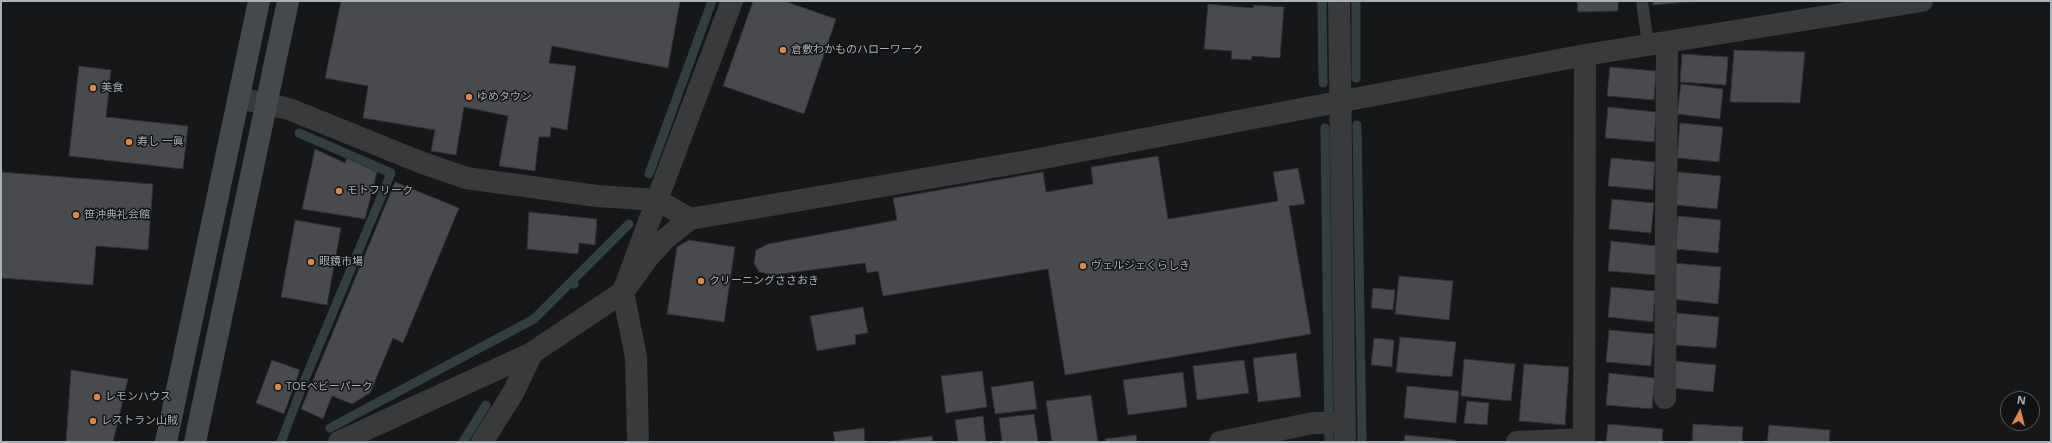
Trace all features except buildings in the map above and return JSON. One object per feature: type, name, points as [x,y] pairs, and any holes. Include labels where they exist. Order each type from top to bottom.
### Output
[{"type":"street","points":[[166,442],[259,1]]},
{"type":"street","points":[[195,442],[288,1]]},
{"type":"street","points":[[638,442],[636,357],[622,292],[732,1]]},
{"type":"street","points":[[1220,442],[1313,423],[1336,428],[1340,101],[1339,1]]},
{"type":"street","points":[[340,442],[532,353],[622,292],[647,259],[664,240],[690,220],[1028,161],[1585,55],[1922,1]]},
{"type":"street","points":[[1658,44],[1665,398]]},
{"type":"street","points":[[1517,442],[1584,439],[1585,55]]},
{"type":"street","points":[[239,98],[289,109],[420,162],[466,178],[597,196],[657,200],[690,220]]},
{"type":"street","points":[[482,442],[513,393],[532,353]]},
{"type":"lane","points":[[1642,1],[1658,44]]},
{"type":"waterway","points":[[649,174],[712,1]]},
{"type":"waterway","points":[[1322,1],[1323,83]]},
{"type":"waterway","points":[[1356,1],[1356,78]]},
{"type":"waterway","points":[[1357,125],[1362,442]]},
{"type":"waterway","points":[[1325,128],[1329,442]]},
{"type":"waterway","points":[[281,442],[305,379],[391,173],[299,133]]},
{"type":"waterway","points":[[574,284],[572,281],[629,224]]},
{"type":"waterway","points":[[330,428],[534,319],[572,281]]},
{"type":"waterway","points":[[463,442],[486,405]]},
{"type":"place","name":"倉敷わかものハローワーク","points":[[783,50]]},
{"type":"place","name":"美食","points":[[93,88]]},
{"type":"place","name":"ゆめタウン","points":[[469,97]]},
{"type":"place","name":"寿し 一眞","points":[[129,142]]},
{"type":"place","name":"モトフリーク","points":[[339,191]]},
{"type":"place","name":"笹沖典礼会館","points":[[76,215]]},
{"type":"place","name":"眼鏡市場","points":[[311,262]]},
{"type":"place","name":"ヴェルジェくらしき","points":[[1083,266]]},
{"type":"place","name":"クリーニングささおき","points":[[701,281]]},
{"type":"place","name":"TOEベビーパーク","points":[[278,387]]},
{"type":"place","name":"レモンハウス","points":[[97,397]]},
{"type":"place","name":"レストラン山賊","points":[[93,421]]}]
